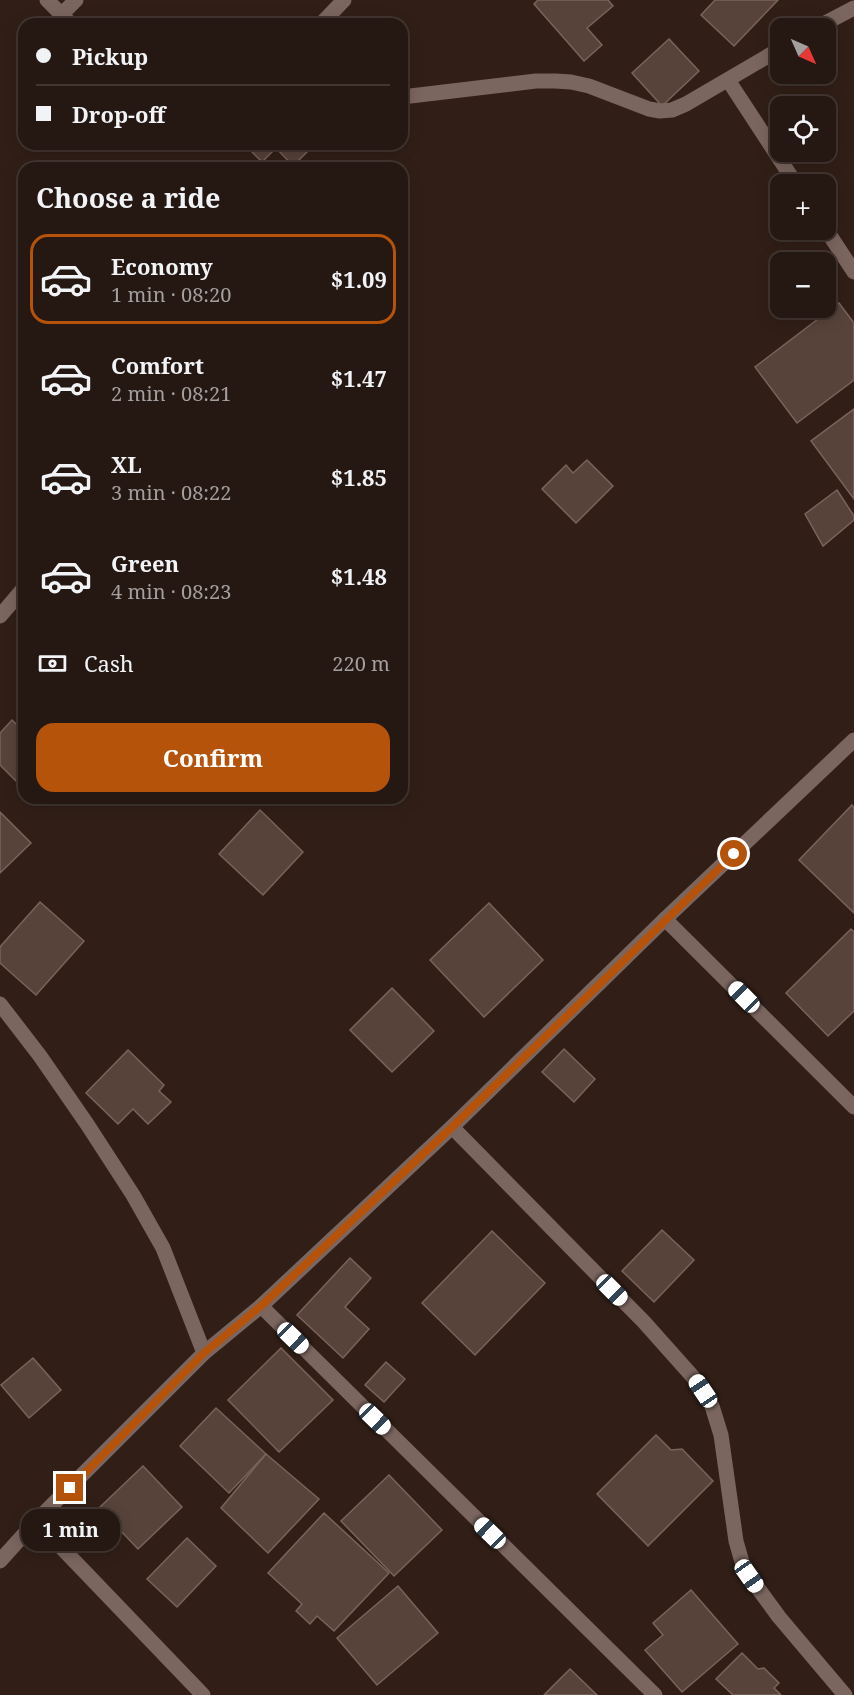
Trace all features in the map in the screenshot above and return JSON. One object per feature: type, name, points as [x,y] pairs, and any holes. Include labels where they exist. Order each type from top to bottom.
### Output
[{"type":"street","points":[[47,0],[65,18]]},
{"type":"street","points":[[67,18],[76,0]]},
{"type":"street","points":[[327,18],[344,0]]},
{"type":"street","points":[[835,18],[854,8]]},
{"type":"street","points":[[408,96],[536,81],[555,81],[589,86],[649,109],[672,110],[770,55]]},
{"type":"street","points":[[728,80],[789,174]]},
{"type":"street","points":[[833,240],[854,272]]},
{"type":"street","points":[[0,616],[18,595]]},
{"type":"street","points":[[0,1561],[36,1521],[204,1353],[261,1306],[452,1127],[665,919],[854,740]]},
{"type":"street","points":[[665,919],[854,1107]]},
{"type":"street","points":[[0,1004],[40,1056],[133,1195],[163,1248],[204,1353]]},
{"type":"street","points":[[452,1127],[644,1322],[693,1377],[712,1406],[722,1435],[736,1541],[742,1562],[749,1576],[779,1617],[845,1695]]},
{"type":"street","points":[[261,1306],[655,1695]]},
{"type":"street","points":[[36,1521],[203,1695]]},
{"type":"building","points":[[538,0],[608,0],[613,6],[587,28],[602,45],[584,61],[534,4]]},
{"type":"building","points":[[715,0],[778,0],[734,46],[701,15]]},
{"type":"building","points":[[669,39],[699,71],[662,106],[632,73]]},
{"type":"building","points":[[250,150],[274,150],[262,162]]},
{"type":"building","points":[[278,150],[309,150],[297,162],[289,162]]},
{"type":"building","points":[[839,303],[854,323],[854,380],[797,423],[755,367],[819,318],[836,318],[836,305]]},
{"type":"building","points":[[854,409],[854,499],[811,441]]},
{"type":"building","points":[[587,460],[613,486],[576,523],[542,489],[566,465],[573,473]]},
{"type":"building","points":[[837,490],[854,516],[854,520],[823,546],[805,514]]},
{"type":"building","points":[[12,720],[18,726],[18,783],[0,765],[0,733]]},
{"type":"building","points":[[852,805],[854,808],[854,913],[799,860]]},
{"type":"building","points":[[260,810],[303,852],[263,895],[219,854]]},
{"type":"building","points":[[0,812],[31,843],[0,873]]},
{"type":"building","points":[[40,902],[84,941],[36,995],[0,963],[0,947]]},
{"type":"building","points":[[489,903],[543,960],[484,1017],[430,960]]},
{"type":"building","points":[[851,929],[854,932],[854,1011],[828,1036],[786,993]]},
{"type":"building","points":[[392,988],[434,1031],[392,1072],[350,1030]]},
{"type":"building","points":[[564,1049],[595,1079],[574,1102],[542,1072]]},
{"type":"building","points":[[128,1050],[164,1085],[159,1091],[171,1102],[148,1124],[133,1109],[118,1124],[86,1093]]},
{"type":"building","points":[[662,1230],[694,1260],[654,1302],[622,1271]]},
{"type":"building","points":[[492,1231],[545,1283],[475,1355],[422,1303]]},
{"type":"building","points":[[350,1258],[371,1278],[345,1307],[369,1329],[343,1358],[297,1315]]},
{"type":"building","points":[[281,1348],[333,1400],[279,1452],[228,1400]]},
{"type":"building","points":[[33,1358],[61,1390],[29,1418],[1,1385]]},
{"type":"building","points":[[386,1362],[405,1379],[384,1402],[365,1385]]},
{"type":"building","points":[[216,1408],[266,1454],[229,1493],[180,1446]]},
{"type":"building","points":[[656,1435],[671,1450],[682,1449],[713,1481],[648,1546],[597,1494]]},
{"type":"building","points":[[266,1454],[319,1499],[268,1553],[221,1508]]},
{"type":"building","points":[[143,1466],[182,1507],[138,1549],[99,1508]]},
{"type":"building","points":[[389,1475],[442,1530],[394,1576],[341,1521]]},
{"type":"building","points":[[324,1513],[389,1573],[334,1631],[317,1616],[310,1624],[296,1611],[302,1604],[268,1573]]},
{"type":"building","points":[[187,1538],[216,1566],[177,1607],[147,1579]]},
{"type":"building","points":[[398,1586],[438,1633],[377,1685],[337,1638]]},
{"type":"building","points":[[691,1590],[738,1644],[682,1692],[645,1650],[663,1635],[653,1623]]},
{"type":"building","points":[[742,1653],[758,1669],[764,1668],[779,1683],[774,1688],[781,1695],[733,1695],[716,1679]]},
{"type":"building","points":[[570,1669],[597,1695],[544,1695]]},
{"type":"route","points":[[70,1488],[204,1353],[261,1306],[452,1127],[734,854]]}]
